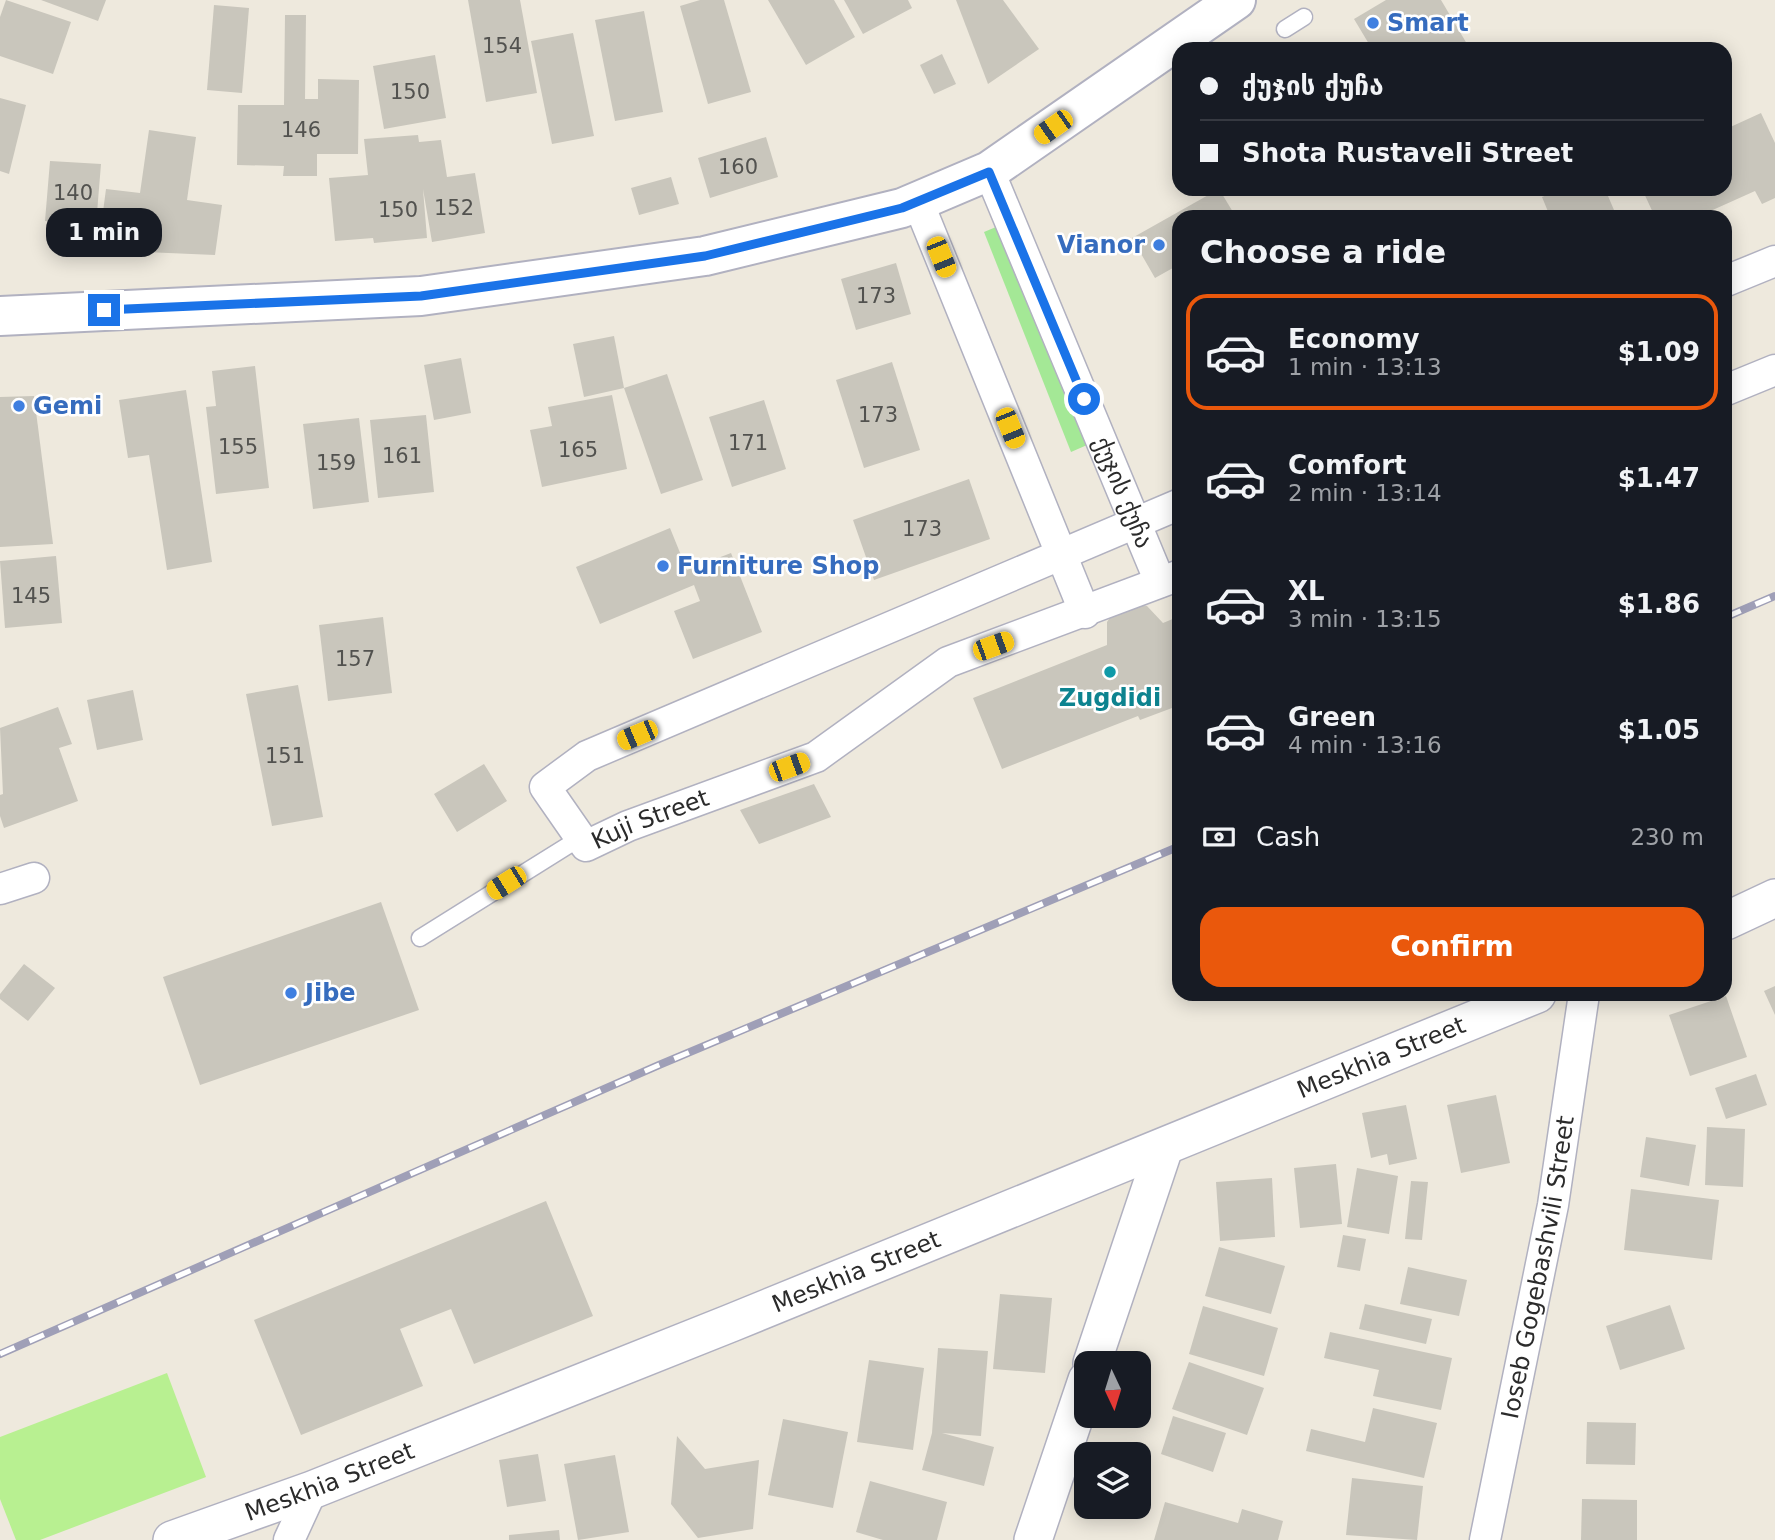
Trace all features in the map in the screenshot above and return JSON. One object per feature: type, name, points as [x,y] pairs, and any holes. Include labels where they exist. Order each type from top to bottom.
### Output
[{"type":"main road","points":[[1176,42],[1236,0]]},
{"type":"main road","points":[[0,316],[421,296],[705,256],[918,202],[989,172],[1172,45]]},
{"type":"street","name":"ქუჯის ქუჩა","points":[[989,172],[1135,522],[1170,578]]},
{"type":"street","points":[[918,202],[1084,613]]},
{"type":"street","points":[[1732,279],[1775,261]]},
{"type":"street","points":[[1732,388],[1775,370]]},
{"type":"street","name":"Kuji Street","points":[[1170,578],[1084,613],[948,662],[816,757],[628,826],[586,846],[545,788],[587,756],[1172,507]]},
{"type":"street","points":[[0,889],[34,878]]},
{"type":"street","points":[[1732,918],[1775,898]]},
{"type":"street","name":"Meskhia Street","points":[[172,1540],[312,1490],[1164,1148],[1520,1001]]},
{"type":"street","name":"Ioseb Gogebashvili Street","points":[[1485,1540],[1553,1205],[1583,1001]]},
{"type":"street","points":[[1096,1351],[1164,1148]]},
{"type":"street","points":[[1033,1540],[1074,1419]]},
{"type":"street","points":[[289,1540],[312,1490]]},
{"type":"lane","points":[[1285,29],[1304,17]]},
{"type":"lane","points":[[420,938],[580,838]]},
{"type":"green space","points":[[1008,222],[1094,442],[1071,452],[984,232]]},
{"type":"green space","points":[[167,1373],[206,1477],[40,1540],[16,1540],[0,1499],[0,1437]]},
{"type":"building","points":[[6,0],[71,22],[53,74],[0,56],[0,17]]},
{"type":"building","points":[[41,0],[106,0],[98,21]]},
{"type":"building","points":[[468,0],[520,0],[537,93],[486,102]]},
{"type":"building","points":[[700,0],[724,0],[751,92],[708,104],[680,6]]},
{"type":"building","points":[[768,0],[834,0],[855,37],[806,65]]},
{"type":"building","points":[[844,0],[908,0],[912,8],[863,34]]},
{"type":"building","points":[[956,0],[1003,0],[1039,49],[988,84]]},
{"type":"building","points":[[1386,0],[1441,0],[1466,42],[1368,42],[1354,19]]},
{"type":"building","points":[[214,5],[249,8],[242,93],[207,90]]},
{"type":"building","points":[[644,11],[663,112],[615,121],[595,20]]},
{"type":"building","points":[[285,15],[306,15],[305,99],[318,99],[318,79],[359,80],[358,154],[317,154],[317,176],[283,176],[284,166],[237,165],[238,105],[284,105]]},
{"type":"building","points":[[573,33],[594,136],[552,144],[531,41]]},
{"type":"building","points":[[942,54],[956,84],[934,94],[920,65]]},
{"type":"building","points":[[435,55],[446,118],[384,129],[373,66]]},
{"type":"building","points":[[0,98],[26,105],[9,174],[0,171]]},
{"type":"building","points":[[1761,113],[1775,143],[1775,198],[1762,204],[1755,191],[1713,210],[1652,210],[1645,196],[1732,196],[1732,126]]},
{"type":"building","points":[[149,130],[196,137],[187,200],[222,205],[215,255],[98,250],[106,189],[140,193]]},
{"type":"building","points":[[418,135],[419,142],[441,140],[447,177],[475,173],[485,233],[432,242],[423,189],[427,238],[374,243],[373,238],[335,241],[329,178],[368,175],[364,139]]},
{"type":"building","points":[[766,137],[778,177],[710,198],[698,158]]},
{"type":"building","points":[[50,161],[101,164],[96,225],[45,221]]},
{"type":"building","points":[[671,177],[679,204],[639,215],[631,188]]},
{"type":"building","points":[[1207,196],[1223,196],[1232,210],[1182,210]]},
{"type":"building","points":[[1608,196],[1614,210],[1547,210],[1542,197]]},
{"type":"building","points":[[1172,215],[1172,268],[1155,278],[1132,238]]},
{"type":"building","points":[[896,263],[911,314],[856,330],[841,279]]},
{"type":"building","points":[[614,336],[624,388],[584,397],[573,344]]},
{"type":"building","points":[[461,358],[471,413],[434,420],[424,365]]},
{"type":"building","points":[[892,362],[920,450],[864,468],[836,380]]},
{"type":"building","points":[[255,366],[269,488],[216,494],[206,407],[216,406],[212,371]]},
{"type":"building","points":[[667,374],[703,480],[661,494],[624,388]]},
{"type":"building","points":[[186,390],[212,562],[167,570],[149,455],[128,458],[119,400]]},
{"type":"building","points":[[612,395],[627,469],[542,487],[530,430],[552,426],[548,407]]},
{"type":"building","points":[[34,396],[53,544],[0,547],[0,397]]},
{"type":"building","points":[[764,400],[786,469],[732,487],[709,417]]},
{"type":"building","points":[[426,415],[434,492],[378,498],[370,420]]},
{"type":"building","points":[[359,418],[369,502],[313,509],[303,424]]},
{"type":"building","points":[[969,479],[990,539],[874,580],[853,520]]},
{"type":"building","points":[[670,528],[687,570],[731,553],[762,632],[693,659],[674,611],[700,601],[694,585],[600,624],[576,567]]},
{"type":"building","points":[[56,556],[62,623],[5,628],[0,561]]},
{"type":"building","name":"Zugdidi","points":[[1135,604],[1147,606],[1163,623],[1172,619],[1172,708],[1140,720],[1138,716],[1002,769],[973,698],[1107,645],[1107,622],[1114,612]]},
{"type":"building","points":[[383,617],[392,693],[328,701],[319,625]]},
{"type":"building","points":[[298,685],[323,817],[272,826],[246,694]]},
{"type":"building","points":[[133,690],[143,740],[97,750],[87,700]]},
{"type":"building","points":[[58,707],[72,744],[59,748],[78,801],[4,828],[0,816],[0,795],[3,794],[0,728]]},
{"type":"building","points":[[484,764],[507,801],[457,832],[434,794]]},
{"type":"building","points":[[814,784],[831,817],[759,844],[740,810]]},
{"type":"building","name":"Jibe","points":[[381,902],[419,1010],[200,1085],[163,977]]},
{"type":"building","points":[[24,964],[55,988],[28,1021],[0,999],[0,994]]},
{"type":"building","points":[[1775,986],[1775,1015],[1764,991]]},
{"type":"building","points":[[1711,1001],[1728,1001],[1747,1057],[1690,1076],[1669,1015]]},
{"type":"building","points":[[1756,1074],[1767,1105],[1726,1119],[1715,1088]]},
{"type":"building","points":[[1496,1095],[1510,1163],[1461,1173],[1447,1105]]},
{"type":"building","points":[[1406,1105],[1417,1159],[1389,1165],[1387,1154],[1371,1158],[1362,1113]]},
{"type":"building","points":[[1707,1127],[1745,1129],[1743,1187],[1705,1185]]},
{"type":"building","points":[[1646,1137],[1696,1145],[1689,1186],[1640,1177]]},
{"type":"building","points":[[1336,1164],[1342,1224],[1300,1228],[1294,1168]]},
{"type":"building","points":[[1357,1168],[1398,1176],[1389,1234],[1347,1227]]},
{"type":"building","points":[[1272,1178],[1275,1237],[1220,1241],[1216,1182]]},
{"type":"building","points":[[1411,1181],[1428,1182],[1422,1240],[1405,1239]]},
{"type":"building","points":[[1631,1189],[1719,1200],[1712,1260],[1624,1250]]},
{"type":"building","points":[[546,1201],[593,1316],[474,1364],[451,1309],[400,1329],[423,1386],[301,1435],[254,1320]]},
{"type":"building","points":[[1343,1235],[1366,1239],[1360,1271],[1337,1267]]},
{"type":"building","points":[[1219,1247],[1285,1266],[1271,1314],[1205,1296]]},
{"type":"building","points":[[1408,1267],[1467,1280],[1459,1316],[1400,1304]]},
{"type":"building","points":[[1000,1294],[1052,1298],[1045,1373],[993,1369]]},
{"type":"building","points":[[1365,1304],[1432,1319],[1426,1344],[1359,1329]]},
{"type":"building","points":[[1670,1305],[1685,1349],[1620,1370],[1606,1326]]},
{"type":"building","points":[[1203,1306],[1278,1328],[1264,1376],[1189,1354]]},
{"type":"building","points":[[1330,1332],[1452,1358],[1441,1410],[1373,1396],[1379,1370],[1324,1358]]},
{"type":"building","points":[[938,1348],[988,1351],[981,1436],[942,1433],[994,1447],[984,1486],[922,1470],[932,1433]]},
{"type":"building","points":[[869,1360],[924,1368],[913,1450],[857,1442]]},
{"type":"building","points":[[1189,1362],[1264,1388],[1247,1435],[1172,1409]]},
{"type":"building","points":[[1373,1408],[1437,1423],[1424,1478],[1306,1451],[1311,1429],[1365,1442]]},
{"type":"building","points":[[1173,1416],[1226,1433],[1213,1472],[1161,1454]]},
{"type":"building","points":[[783,1419],[848,1432],[833,1508],[768,1495]]},
{"type":"building","points":[[1587,1422],[1636,1423],[1635,1465],[1586,1464]]},
{"type":"building","points":[[677,1436],[705,1469],[759,1460],[753,1529],[698,1538],[671,1504]]},
{"type":"building","points":[[538,1454],[546,1501],[507,1507],[499,1460]]},
{"type":"building","points":[[615,1455],[629,1532],[578,1540],[564,1464]]},
{"type":"building","points":[[1352,1478],[1423,1486],[1417,1540],[1346,1535]]},
{"type":"building","points":[[870,1481],[947,1502],[937,1540],[883,1540],[856,1532]]},
{"type":"building","points":[[1582,1499],[1637,1500],[1637,1540],[1581,1540]]},
{"type":"building","points":[[1165,1502],[1238,1523],[1242,1509],[1283,1521],[1278,1540],[1154,1540]]},
{"type":"building","points":[[559,1530],[560,1540],[509,1540],[509,1535]]},
{"type":"railway","points":[[1732,614],[1775,596]]},
{"type":"railway","points":[[0,1354],[659,1065],[1172,849]]},
{"type":"place","name":"Smart","points":[[1373,23]]},
{"type":"place","name":"Vianor","points":[[1159,245]]},
{"type":"place","name":"Gemi","points":[[19,406]]},
{"type":"place","name":"Furniture Shop","points":[[663,566]]},
{"type":"place","name":"Zugdidi","points":[[1110,672]]},
{"type":"place","name":"Jibe","points":[[291,993]]},
{"type":"route","points":[[104,310],[421,296],[705,256],[902,208],[989,172],[1084,399]]}]
